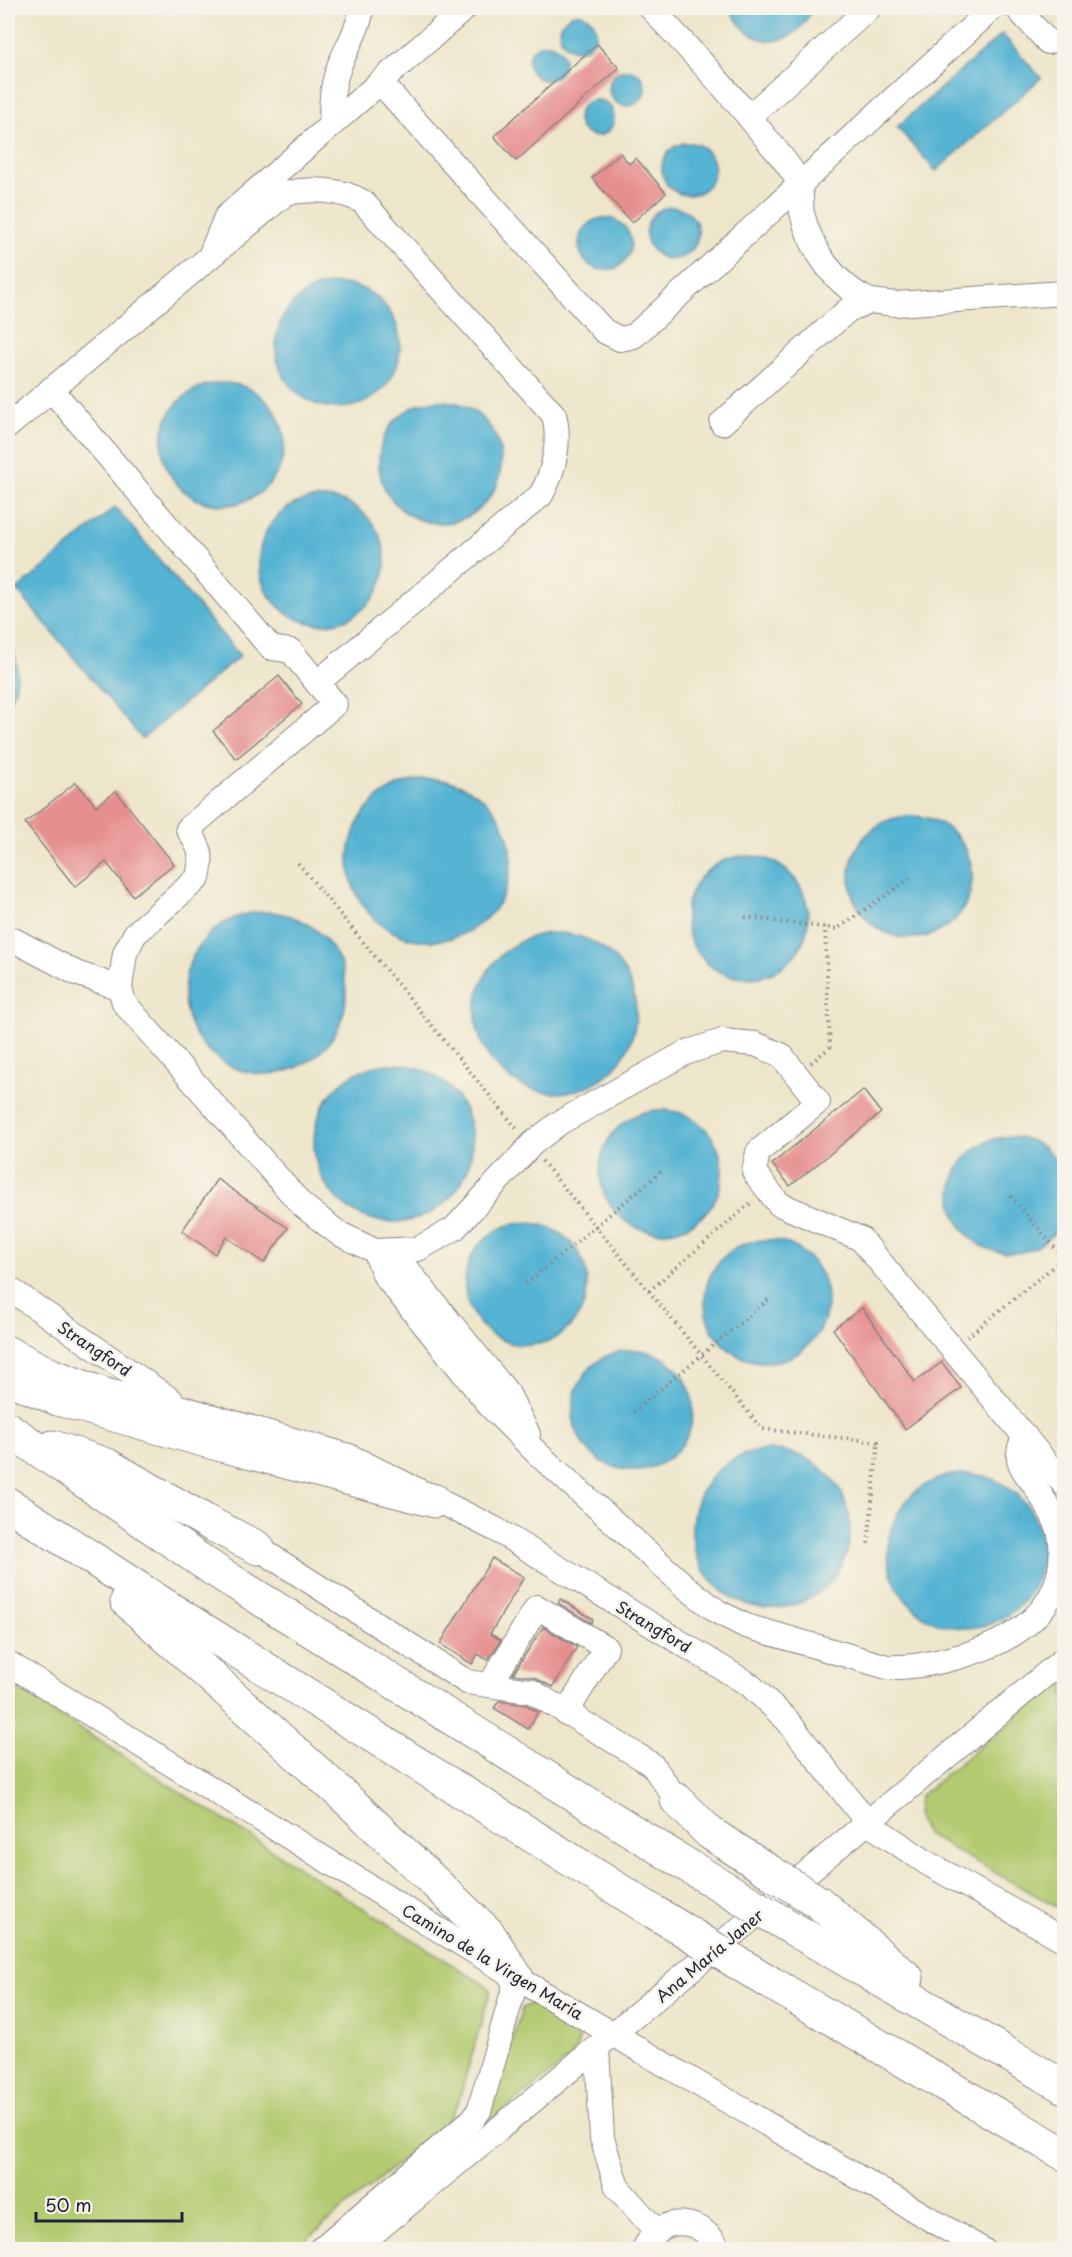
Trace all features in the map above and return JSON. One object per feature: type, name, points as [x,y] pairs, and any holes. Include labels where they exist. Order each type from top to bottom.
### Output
[{"type":"highway","points":[[8,1378],[58,1399],[210,1442],[435,1501]]},
{"type":"highway","points":[[14,1434],[107,1465],[258,1548]]},
{"type":"highway","points":[[14,1434],[216,1571],[685,1864],[1065,2087]]},
{"type":"highway","points":[[26,1518],[654,1912],[771,1983],[1065,2154]]},
{"type":"highway","points":[[26,1518],[308,1763],[488,1933],[517,1978]]},
{"type":"highway","points":[[677,1800],[710,1833],[818,1902],[970,2032]]},
{"type":"street","points":[[332,124],[333,85],[362,8]]},
{"type":"street","points":[[210,256],[226,217],[465,8]]},
{"type":"street","points":[[651,8],[749,117],[790,168],[800,184],[802,213],[808,233],[822,260],[841,282],[856,294],[870,300],[896,304],[1065,293]]},
{"type":"street","points":[[749,117],[869,8]]},
{"type":"street","points":[[380,82],[604,331],[620,339],[634,336],[993,8]]},
{"type":"street","points":[[1017,8],[1048,42]]},
{"type":"street","points":[[8,426],[286,193],[304,189],[350,195],[363,202],[554,415],[558,431],[550,479],[541,495],[317,683]]},
{"type":"street","points":[[722,423],[848,310],[870,300]]},
{"type":"street","points":[[51,389],[271,648],[291,651],[335,704],[188,829],[200,847],[201,865],[198,878],[135,934],[125,953],[120,988],[124,1003],[302,1205],[338,1233],[375,1251],[418,1249],[454,1229],[530,1146],[559,1123],[685,1053],[722,1041],[755,1044],[781,1055],[818,1102],[758,1152],[754,1172],[779,1204],[861,1239],[1065,1484]]},
{"type":"street","points":[[8,937],[76,973],[120,988]]},
{"type":"street","points":[[375,1251],[385,1276],[492,1408],[539,1455],[686,1587],[718,1612],[746,1626],[887,1667],[906,1668],[976,1653],[998,1644],[1032,1623],[1052,1597],[1059,1581],[1062,1558],[1059,1534],[1046,1504],[1021,1466],[1020,1447],[1025,1436]]},
{"type":"street","name":"Strangford","points":[[8,1288],[183,1408]]},
{"type":"street","name":"Strangford","points":[[8,1348],[53,1371],[107,1391],[183,1408],[349,1456],[495,1529],[750,1685],[787,1720],[868,1823],[927,1863],[1065,1940]]},
{"type":"street","points":[[258,1548],[467,1682],[531,1692],[566,1713],[653,1766],[677,1800]]},
{"type":"street","points":[[490,1685],[537,1606],[606,1648],[566,1713]]},
{"type":"street","name":"Ana María Janer","points":[[353,2250],[1065,1659]]},
{"type":"street","name":"Camino de la Virgen María","points":[[8,1662],[517,1978],[605,2041],[984,2250]]},
{"type":"street","points":[[320,2250],[472,2120],[479,2111],[517,1978]]},
{"type":"street","points":[[605,2041],[602,2138],[617,2187],[650,2240],[668,2225],[681,2223],[694,2225],[706,2231],[719,2250]]},
{"type":"path","points":[[298,862],[762,1429],[878,1442],[868,1544]]},
{"type":"path","points":[[745,916],[837,928],[912,877]]},
{"type":"path","points":[[797,1075],[830,1047],[825,927]]},
{"type":"path","points":[[526,1284],[662,1171]]},
{"type":"path","points":[[649,1291],[768,1189]]},
{"type":"path","points":[[952,1349],[1064,1259],[1011,1196]]},
{"type":"path","points":[[633,1412],[768,1300]]},
{"type":"green space","points":[[1064,1677],[1064,1911],[926,1834],[917,1811],[920,1796]]},
{"type":"green space","points":[[8,1683],[491,1989],[458,2103],[445,2124],[295,2249],[8,2249]]},
{"type":"green space","points":[[538,2000],[574,2022],[580,2035],[577,2047],[569,2059],[480,2129],[493,2103],[522,2008]]},
{"type":"water","points":[[730,8],[812,8],[805,22],[795,33],[784,39],[772,41],[748,32],[738,22]]},
{"type":"water","points":[[578,14],[591,19],[596,32],[591,45],[578,50],[565,45],[560,32],[565,19]]},
{"type":"water","points":[[1002,34],[1041,78],[936,171],[897,127]]},
{"type":"water","points":[[546,44],[559,49],[564,62],[559,75],[546,80],[533,75],[528,62],[533,49]]},
{"type":"water","points":[[627,70],[640,75],[645,88],[640,101],[627,106],[614,101],[609,88],[614,75]]},
{"type":"water","points":[[596,100],[609,105],[614,118],[609,131],[596,136],[583,131],[578,118],[583,105]]},
{"type":"water","points":[[683,143],[693,143],[707,150],[714,169],[707,188],[693,195],[683,195],[673,191],[666,184],[662,174],[662,164],[666,154],[673,147]]},
{"type":"water","points":[[667,207],[677,207],[691,214],[698,233],[691,252],[677,259],[667,259],[657,255],[650,248],[646,238],[646,228],[650,218],[657,211]]},
{"type":"water","points":[[600,218],[610,218],[624,225],[631,244],[624,263],[610,270],[600,270],[590,266],[583,259],[579,249],[579,239],[583,229],[590,222]]},
{"type":"water","points":[[338,284],[362,289],[382,302],[395,322],[400,346],[395,370],[382,390],[362,403],[338,408],[314,403],[294,390],[281,370],[276,346],[281,322],[294,302],[314,289]]},
{"type":"water","points":[[223,383],[246,388],[257,393],[266,401],[274,410],[279,421],[284,444],[279,467],[274,478],[266,487],[257,495],[246,500],[223,505],[200,500],[189,495],[180,487],[172,478],[167,467],[162,444],[167,421],[172,410],[180,401],[189,393],[200,388]]},
{"type":"water","points":[[440,401],[463,406],[474,411],[483,419],[491,428],[496,439],[501,462],[496,485],[491,496],[483,505],[474,513],[463,518],[440,523],[417,518],[406,513],[397,505],[389,496],[384,485],[379,462],[384,439],[389,428],[397,419],[406,411],[417,406]]},
{"type":"water","points":[[322,498],[346,503],[366,517],[380,537],[385,561],[380,585],[366,605],[346,619],[322,624],[298,619],[278,605],[264,585],[259,561],[264,537],[278,517],[298,503]]},
{"type":"water","points":[[115,507],[240,656],[142,739],[17,590]]},
{"type":"water","points":[[8,638],[16,663],[17,680],[8,704]]},
{"type":"water","points":[[430,779],[461,785],[487,803],[505,829],[511,860],[505,891],[487,917],[461,935],[430,941],[399,935],[373,917],[355,891],[349,860],[355,829],[373,803],[399,785]]},
{"type":"water","points":[[911,816],[934,821],[945,826],[954,834],[962,843],[967,854],[972,877],[967,900],[962,911],[954,920],[945,928],[934,933],[911,938],[888,933],[877,928],[868,920],[860,911],[855,900],[850,877],[855,854],[860,843],[868,834],[877,826],[888,821]]},
{"type":"water","points":[[747,856],[770,861],[781,866],[790,874],[798,883],[803,894],[808,917],[803,940],[798,951],[790,960],[781,968],[770,973],[747,978],[724,973],[713,968],[704,960],[696,951],[691,940],[686,917],[691,894],[696,883],[704,874],[713,866],[724,861]]},
{"type":"water","points":[[265,912],[296,918],[322,936],[340,962],[346,993],[340,1024],[322,1050],[296,1068],[265,1074],[234,1068],[208,1050],[190,1024],[184,993],[190,962],[208,936],[234,918]]},
{"type":"water","points":[[556,933],[572,934],[587,939],[601,946],[613,956],[623,968],[630,982],[635,997],[635,1029],[630,1044],[623,1058],[613,1070],[601,1080],[587,1087],[572,1092],[556,1093],[540,1092],[525,1087],[511,1080],[499,1070],[489,1058],[482,1044],[477,1029],[476,1013],[477,997],[482,982],[489,968],[499,956],[511,946],[525,939],[540,934]]},
{"type":"water","points":[[393,1064],[408,1065],[423,1070],[437,1077],[449,1087],[459,1099],[466,1113],[471,1128],[471,1158],[466,1173],[459,1187],[449,1199],[437,1209],[423,1216],[408,1221],[393,1222],[378,1221],[363,1216],[349,1209],[337,1199],[327,1187],[320,1173],[315,1158],[314,1143],[315,1128],[320,1113],[327,1099],[337,1087],[349,1077],[363,1070],[378,1065]]},
{"type":"water","points":[[661,1110],[684,1115],[695,1120],[704,1128],[712,1137],[717,1148],[722,1171],[717,1194],[712,1205],[704,1214],[695,1222],[684,1227],[661,1232],[638,1227],[627,1222],[618,1214],[610,1205],[605,1194],[600,1171],[605,1148],[610,1137],[618,1128],[627,1120],[638,1115]]},
{"type":"water","points":[[1010,1137],[1032,1141],[1051,1154],[1064,1173],[1068,1195],[1064,1217],[1051,1236],[1032,1249],[1010,1253],[988,1249],[969,1236],[956,1217],[952,1195],[956,1173],[969,1154],[988,1141]]},
{"type":"water","points":[[526,1223],[549,1228],[560,1233],[569,1241],[577,1250],[582,1261],[587,1284],[582,1307],[577,1318],[569,1327],[560,1335],[549,1340],[526,1345],[503,1340],[492,1335],[483,1327],[475,1318],[470,1307],[465,1284],[470,1261],[475,1250],[483,1241],[492,1233],[503,1228]]},
{"type":"water","points":[[766,1240],[790,1244],[809,1258],[823,1277],[827,1301],[823,1325],[809,1344],[790,1358],[766,1362],[742,1358],[723,1344],[709,1325],[705,1301],[709,1277],[723,1258],[742,1244]]},
{"type":"water","points":[[1064,1291],[1064,1350],[1057,1328],[1057,1320]]},
{"type":"water","points":[[633,1350],[656,1354],[676,1367],[689,1387],[693,1410],[689,1433],[676,1453],[656,1466],[633,1470],[610,1466],[590,1453],[577,1433],[573,1410],[577,1387],[590,1367],[610,1354]]},
{"type":"water","points":[[771,1450],[801,1456],[827,1473],[844,1499],[850,1529],[844,1559],[827,1585],[801,1602],[771,1608],[741,1602],[715,1585],[698,1559],[692,1529],[698,1499],[715,1473],[741,1456]]},
{"type":"water","points":[[965,1474],[994,1480],[1008,1487],[1019,1497],[1029,1508],[1036,1522],[1042,1551],[1036,1580],[1029,1594],[1019,1605],[1008,1615],[994,1622],[965,1628],[936,1622],[922,1615],[911,1605],[901,1594],[894,1580],[888,1551],[894,1522],[901,1508],[911,1497],[922,1487],[936,1480]]},
{"type":"building","points":[[597,44],[619,68],[516,161],[494,136]]},
{"type":"building","points":[[620,153],[629,164],[636,158],[666,193],[632,223],[592,178]]},
{"type":"building","points":[[279,676],[302,704],[236,759],[213,731]]},
{"type":"building","points":[[76,782],[96,806],[116,791],[174,864],[133,896],[106,862],[75,887],[25,823]]},
{"type":"building","points":[[863,1090],[881,1113],[790,1186],[772,1164]]},
{"type":"building","points":[[217,1179],[288,1228],[264,1263],[226,1237],[215,1254],[182,1231]]},
{"type":"building","points":[[862,1308],[915,1382],[942,1362],[961,1388],[905,1429],[833,1329]]},
{"type":"building","points":[[492,1558],[524,1577],[490,1634],[501,1640],[488,1660],[478,1654],[472,1664],[440,1644]]},
{"type":"building","points":[[560,1599],[593,1619],[591,1623],[558,1603]]},
{"type":"building","points":[[543,1627],[577,1647],[553,1687],[533,1677],[513,1674]]},
{"type":"building","points":[[499,1701],[526,1705],[538,1712],[528,1729],[494,1708]]},
{"type":"railway","points":[[8,15],[14,8]]}]
